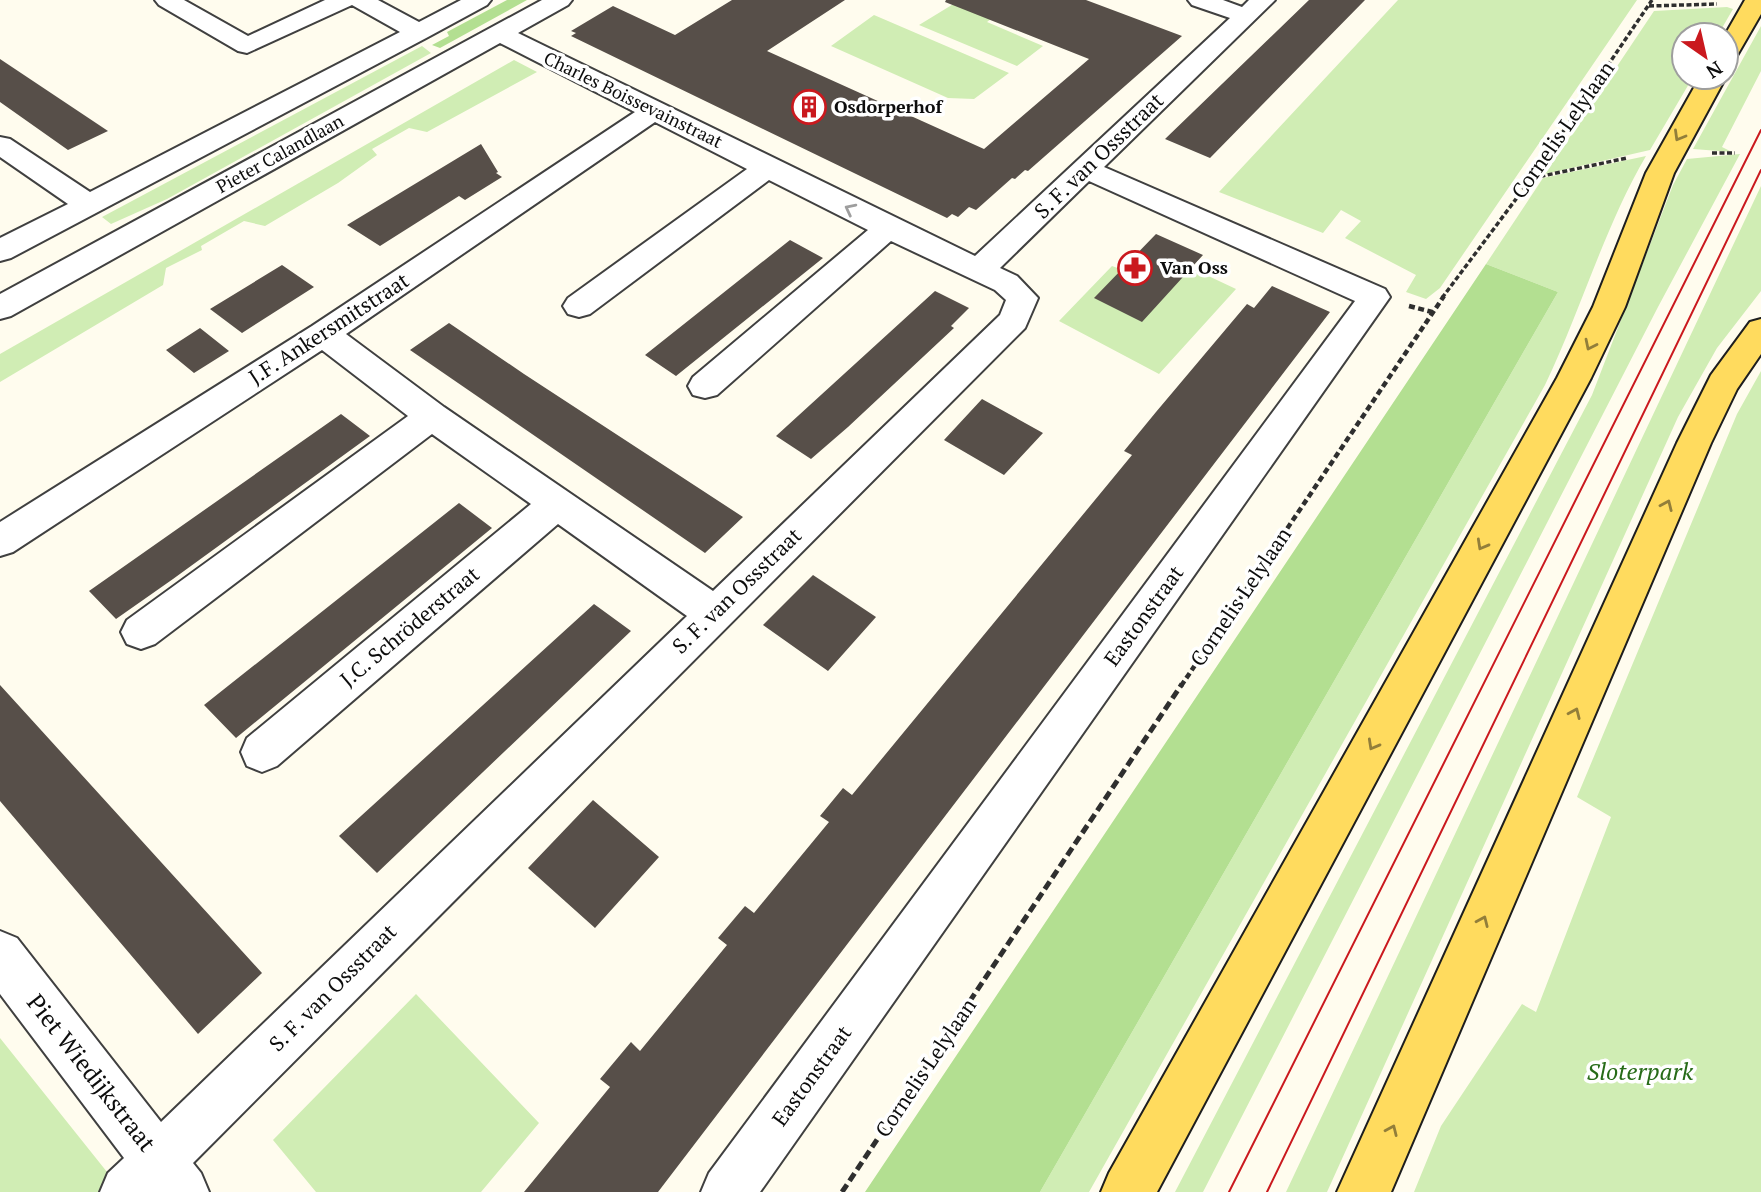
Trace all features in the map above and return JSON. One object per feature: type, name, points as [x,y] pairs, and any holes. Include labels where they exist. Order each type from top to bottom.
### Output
[{"type":"main road","points":[[1740,29],[1756,1]]},
{"type":"main road","points":[[1128,1192],[1574,378],[1609,307],[1670,153],[1705,91]]},
{"type":"main road","points":[[1364,1192],[1694,443],[1723,384],[1745,349],[1761,330]]},
{"type":"street","points":[[167,0],[247,46],[344,0]]},
{"type":"street","points":[[359,0],[419,32]]},
{"type":"street","name":"Pieter Calandlaan","points":[[0,251],[479,0]]},
{"type":"street","name":"Pieter Calandlaan","points":[[0,308],[560,0]]},
{"type":"street","points":[[1200,0],[1255,8]]},
{"type":"street","name":"S. F. van Ossstraat","points":[[156,1181],[713,613],[1014,320],[1021,298],[1006,283],[978,271],[1255,8]]},
{"type":"street","name":"Charles Boissevainstraat","points":[[499,33],[978,271]]},
{"type":"street","name":"J.F. Ankersmitstraat","points":[[0,541],[323,334],[654,111]]},
{"type":"street","points":[[6,158],[88,204]]},
{"type":"street","points":[[579,306],[768,167]]},
{"type":"street","name":"Eastonstraat","points":[[728,1192],[1374,297],[1297,260],[1086,169]]},
{"type":"street","points":[[705,386],[888,228]]},
{"type":"street","points":[[323,334],[432,416],[713,613]]},
{"type":"street","points":[[141,632],[432,416]]},
{"type":"street","name":"J.C. Schröderstraat","points":[[262,751],[558,503]]},
{"type":"street","name":"Piet Wiedijkstraat","points":[[0,955],[156,1181]]},
{"type":"path","name":"Cornelis Lelylaan","points":[[842,1192],[1432,312],[1531,179],[1652,0]]},
{"type":"path","points":[[1648,6],[1756,1]]},
{"type":"green space","points":[[507,0],[527,0],[440,48],[432,45],[449,36],[447,32]]},
{"type":"green space","points":[[960,0],[1008,5],[987,22],[1043,46],[1017,66],[919,25]]},
{"type":"green space","points":[[1398,0],[1637,0],[1440,288],[1426,299],[1406,292],[1416,275],[1345,238],[1361,221],[1341,210],[1323,233],[1219,192]]},
{"type":"green space","points":[[1727,7],[1733,9],[1726,21],[1670,21],[1670,91],[1685,91],[1650,150],[1545,174],[1654,11]]},
{"type":"green space","points":[[874,15],[1009,73],[974,99],[948,98],[831,46]]},
{"type":"green space","points":[[1761,26],[1761,71],[1722,147],[1732,152],[1693,149],[1725,91],[1740,91],[1740,64]]},
{"type":"green space","points":[[422,46],[431,53],[167,199],[111,224],[102,217]]},
{"type":"green space","points":[[514,60],[537,72],[427,132],[409,128],[372,149],[377,155],[338,183],[265,226],[244,221],[201,246],[202,250],[166,268],[163,285],[0,382],[0,354]]},
{"type":"green space","points":[[1740,154],[1658,307],[1203,1192],[1175,1192],[1592,395],[1673,185],[1687,159]]},
{"type":"green space","points":[[1646,156],[1605,240],[1545,385],[1089,1192],[1040,1192],[1558,292],[1486,264],[1543,178]]},
{"type":"green space","points":[[1761,186],[1761,291],[1717,348],[1678,417],[1327,1192],[1286,1192]]},
{"type":"green space","points":[[1486,264],[1558,292],[1040,1192],[865,1192]]},
{"type":"green space","points":[[1185,265],[1236,289],[1159,374],[1059,321],[1112,266],[1123,270]]},
{"type":"green space","name":"Sloterpark","points":[[1761,371],[1761,1192],[1414,1192],[1441,1126],[1522,1004],[1536,1012],[1611,817],[1577,797],[1737,414]]},
{"type":"green space","points":[[416,994],[539,1123],[481,1192],[316,1192],[273,1140]]},
{"type":"green space","points":[[0,1038],[123,1192],[0,1192]]},
{"type":"building","name":"Osdorperhof","points":[[732,0],[845,0],[767,51],[984,149],[1089,59],[945,2],[946,0],[1086,0],[1182,36],[1028,171],[1025,170],[1015,179],[1012,178],[976,210],[969,207],[958,217],[952,214],[947,218],[571,36],[576,33],[571,31],[613,6],[675,35]]},
{"type":"building","points":[[1309,0],[1365,0],[1210,158],[1165,139]]},
{"type":"building","points":[[0,59],[108,131],[68,150],[0,102]]},
{"type":"building","points":[[481,144],[498,172],[496,173],[502,177],[465,200],[459,196],[380,246],[347,225]]},
{"type":"building","points":[[1156,234],[1203,255],[1142,322],[1094,298]]},
{"type":"building","points":[[790,240],[823,258],[676,376],[645,355]]},
{"type":"building","points":[[282,265],[314,287],[242,333],[210,309]]},
{"type":"building","points":[[1272,286],[1330,312],[658,1192],[524,1192],[610,1087],[600,1079],[631,1042],[640,1051],[727,945],[718,938],[745,906],[754,913],[829,822],[820,816],[843,788],[852,795],[1132,455],[1124,451],[1156,412],[1247,304],[1254,308]]},
{"type":"building","points":[[935,291],[969,308],[951,326],[954,328],[848,427],[811,459],[776,436]]},
{"type":"building","points":[[449,323],[743,517],[705,553],[410,350]]},
{"type":"building","points":[[200,328],[229,351],[194,373],[166,350]]},
{"type":"building","points":[[982,399],[1043,433],[1004,475],[944,440]]},
{"type":"building","points":[[341,414],[370,436],[173,579],[116,619],[89,591]]},
{"type":"building","points":[[459,503],[492,528],[236,738],[204,705]]},
{"type":"building","points":[[813,575],[876,617],[828,671],[763,625]]},
{"type":"building","points":[[594,604],[631,631],[377,873],[339,836]]},
{"type":"building","points":[[0,685],[262,973],[198,1034],[0,801]]},
{"type":"building","points":[[593,800],[659,857],[595,928],[528,868]]},
{"type":"tram line","points":[[1229,1192],[1761,130]]},
{"type":"tram line","points":[[1267,1192],[1761,170]]},
{"type":"place","name":"Osdorperhof","points":[[809,107]]},
{"type":"place","name":"Van Oss","points":[[1135,268]]}]
